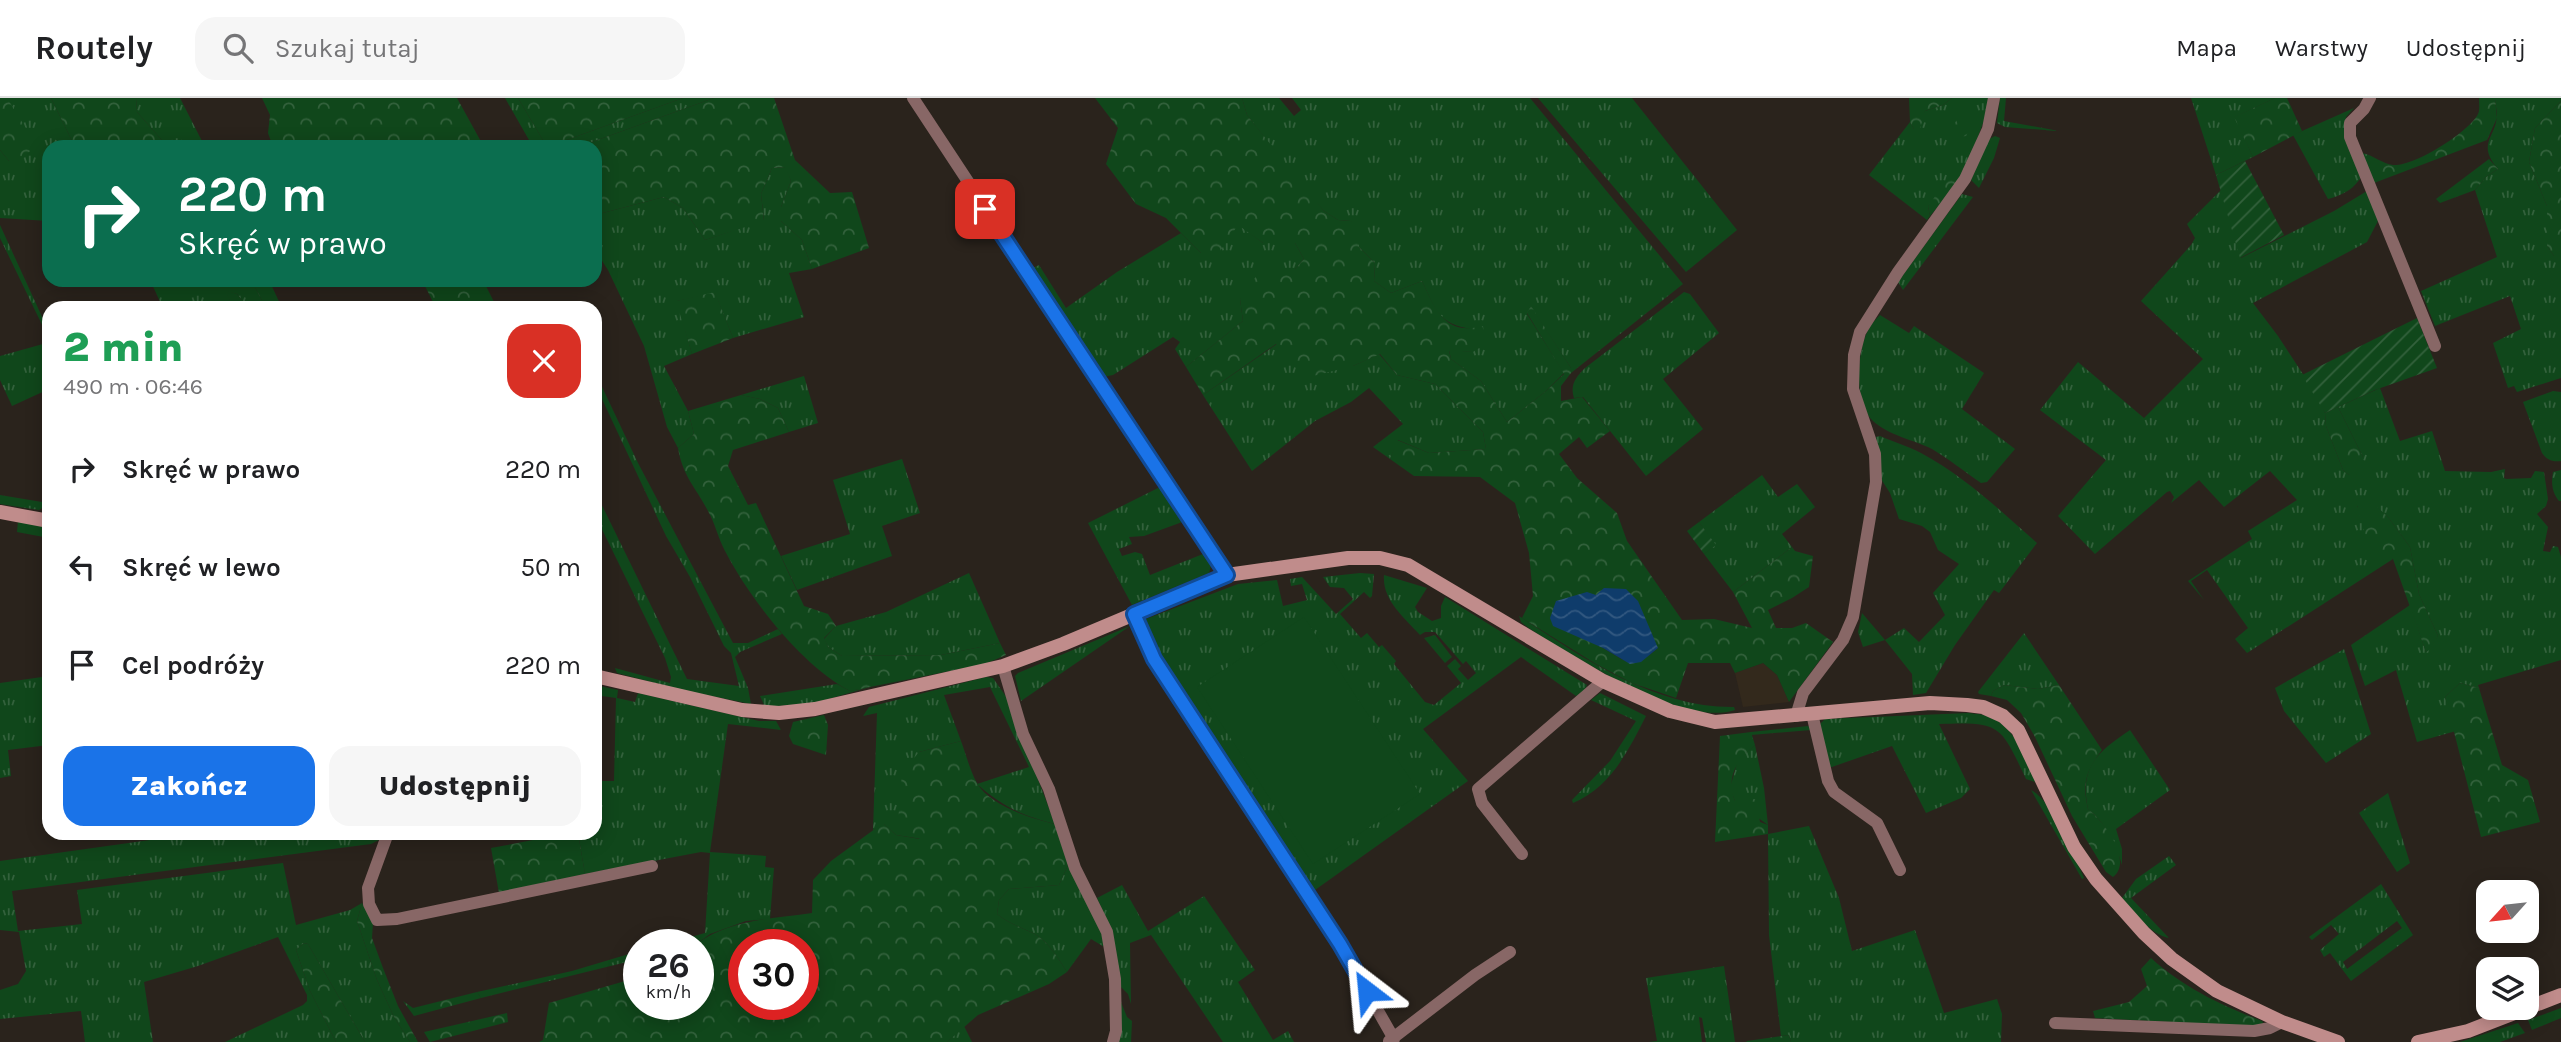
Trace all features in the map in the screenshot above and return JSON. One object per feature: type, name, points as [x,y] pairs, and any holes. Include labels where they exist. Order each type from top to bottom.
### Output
[{"type":"street","points":[[913,98],[1227,575]]},
{"type":"street","points":[[1796,716],[1803,694],[1843,640],[1853,617],[1875,482],[1875,454],[1853,389],[1854,355],[1860,332],[1898,272],[1965,179],[1988,129],[1994,98]]},
{"type":"street","points":[[2370,98],[2364,109],[2350,123],[2350,137],[2435,346]]},
{"type":"street","points":[[0,512],[42,520]]},
{"type":"street","points":[[602,678],[742,710],[779,713],[815,709],[1003,666],[1227,575],[1349,558],[1380,558],[1408,565],[1603,681],[1670,711],[1715,722],[1930,703],[1983,707],[2004,716],[2018,730],[2074,847],[2096,879],[2144,933],[2172,959],[2217,991],[2282,1022],[2338,1042]]},
{"type":"street","points":[[1134,614],[1154,659],[1340,944],[1391,1040],[1475,975],[1510,952]]},
{"type":"street","points":[[1003,666],[1023,734],[1049,789],[1075,867],[1107,932],[1115,979],[1116,1031],[1113,1042]]},
{"type":"street","points":[[1522,854],[1482,803],[1478,789],[1603,681]]},
{"type":"street","points":[[1812,714],[1828,781],[1834,792],[1877,823],[1900,870]]},
{"type":"street","points":[[385,840],[368,888],[369,905],[377,920],[397,919],[652,866]]},
{"type":"street","points":[[2418,1042],[2468,1031],[2561,995]]},
{"type":"street","points":[[2054,1023],[2254,1031],[2282,1022]]},
{"type":"shaded area","points":[[1763,663],[1777,675],[1789,702],[1743,707],[1735,673]]},
{"type":"green space","points":[[0,98],[7,98],[27,130],[31,150],[20,161],[9,161],[0,150]]},
{"type":"green space","points":[[7,98],[51,98],[72,140],[42,140],[42,221],[0,218],[0,150],[9,161]]},
{"type":"green space","points":[[51,98],[136,98],[137,112],[162,140],[72,140]]},
{"type":"green space","points":[[136,98],[180,98],[201,140],[162,140],[137,112]]},
{"type":"green space","points":[[262,98],[457,98],[480,140],[270,140],[268,133],[270,115]]},
{"type":"green space","points":[[505,98],[518,98],[543,140],[529,140]]},
{"type":"green space","points":[[518,98],[683,98],[566,140],[543,140]]},
{"type":"green space","points":[[683,98],[714,98],[597,140],[566,140]]},
{"type":"green space","points":[[714,98],[774,98],[795,160],[830,193],[852,192],[869,248],[812,269],[802,240],[781,221],[781,207],[791,181],[785,167],[772,168],[761,194],[764,221],[705,240],[683,208],[664,197],[602,213],[602,140],[597,140]]},
{"type":"green space","points":[[1095,98],[1242,98],[1247,115],[1324,211],[1338,220],[1351,221],[1359,229],[1359,247],[1375,263],[1374,281],[1391,293],[1422,281],[1437,311],[1451,324],[1470,328],[1483,326],[1485,344],[1473,352],[1449,351],[1451,359],[1481,381],[1507,422],[1564,374],[1527,313],[1531,306],[1571,368],[1571,373],[1561,386],[1561,401],[1582,397],[1610,431],[1587,448],[1579,437],[1559,454],[1577,478],[1617,513],[1627,541],[1682,620],[1714,619],[1752,628],[1733,592],[1792,547],[1795,551],[1813,556],[1809,587],[1768,610],[1776,628],[1792,628],[1806,623],[1833,642],[1789,702],[1777,675],[1763,663],[1735,673],[1730,663],[1688,663],[1676,698],[1632,683],[1522,618],[1533,596],[1529,553],[1515,503],[1480,477],[1414,476],[1390,459],[1397,440],[1429,453],[1486,449],[1483,432],[1435,384],[1397,375],[1380,354],[1353,366],[1305,378],[1276,344],[1203,395],[1186,367],[1243,321],[1240,299],[1262,268],[1295,269],[1304,259],[1295,243],[1263,243],[1238,225],[1216,257],[1201,253],[1166,218],[1136,204],[1106,164],[1118,128]],"holes":[[[1596,595],[1658,648],[1642,660],[1631,663],[1603,648]]]},
{"type":"green space","points":[[1242,98],[1279,98],[1294,116],[1301,110],[1292,98],[1530,98],[1683,284],[1571,373],[1571,368],[1531,307],[1527,314],[1564,373],[1507,422],[1481,381],[1451,359],[1449,350],[1473,352],[1472,329],[1445,319],[1435,308],[1422,281],[1391,293],[1374,281],[1375,263],[1359,247],[1351,221],[1338,220],[1324,211],[1308,193],[1247,115]]},
{"type":"green space","points":[[1538,98],[1632,98],[1737,230],[1686,272]]},
{"type":"green space","points":[[1909,98],[1952,98],[1943,105],[1925,111],[1920,129],[1914,129],[1910,122]]},
{"type":"green space","points":[[1952,98],[1988,98],[1987,112],[1967,167],[1928,206],[1930,216],[1927,220],[1869,175],[1910,122],[1914,129],[1925,111],[1943,105]]},
{"type":"green space","points":[[2000,98],[2006,98],[2004,121],[2059,131],[2005,127],[1997,123]]},
{"type":"green space","points":[[2191,98],[2275,98],[2235,117],[2253,157],[2216,175]]},
{"type":"green space","points":[[2275,98],[2287,98],[2302,131],[2253,157],[2234,117]]},
{"type":"green space","points":[[2479,98],[2495,98],[2497,118],[2487,140],[2374,183],[2362,153],[2393,165],[2427,154],[2453,139],[2473,121],[2479,112]]},
{"type":"green space","points":[[2495,98],[2561,98],[2535,128],[2529,162],[2547,206],[2547,246],[2554,256],[2561,256],[2561,378],[2517,392],[2514,386],[2508,388],[2493,343],[2521,329],[2510,296],[2435,326],[2421,291],[2497,257],[2475,190],[2486,177],[2498,169],[2488,153],[2489,141],[2496,123]]},
{"type":"green space","points":[[2561,101],[2561,256],[2554,256],[2547,246],[2547,206],[2529,162],[2535,128]]},
{"type":"green space","points":[[1969,108],[1973,111],[1975,120],[1966,136],[1959,137],[1953,126],[1963,110]]},
{"type":"green space","points":[[2354,108],[2346,117],[2345,127],[2362,175],[2348,191],[2328,199],[2293,135]]},
{"type":"green space","points":[[1995,136],[2000,138],[1994,158],[1979,188],[1971,180],[1989,139]]},
{"type":"green space","points":[[2489,159],[2498,169],[2486,177],[2475,190],[2440,203],[2436,199]]},
{"type":"green space","points":[[2245,161],[2284,235],[2240,258],[2216,175]]},
{"type":"green space","points":[[786,167],[791,181],[781,207],[781,221],[802,240],[812,269],[789,273],[804,317],[733,338],[715,293],[677,301],[692,354],[664,366],[688,411],[694,434],[678,448],[667,427],[644,346],[602,261],[602,213],[664,197],[683,208],[705,240],[764,220],[761,194],[772,168]]},
{"type":"green space","points":[[1967,167],[1957,184],[1930,216],[1928,206],[1940,189],[1950,178]]},
{"type":"green space","points":[[2221,190],[2241,258],[2334,211],[2367,191],[2379,219],[2367,242],[2253,303],[2316,394],[2325,413],[2326,426],[2343,470],[2349,475],[2363,457],[2338,407],[2380,388],[2400,441],[2432,431],[2445,471],[2491,472],[2505,469],[2506,479],[2531,478],[2535,471],[2544,472],[2548,499],[2546,506],[2537,514],[2548,527],[2543,551],[2550,552],[2553,546],[2558,547],[2561,557],[2561,660],[2478,685],[2479,688],[2460,683],[2445,697],[2456,731],[2417,742],[2396,670],[2365,686],[2351,645],[2410,605],[2426,652],[2438,636],[2419,594],[2410,547],[2388,517],[2372,503],[2357,506],[2393,559],[2247,653],[2235,639],[2248,628],[2207,570],[2191,581],[2204,600],[2188,581],[2252,539],[2248,531],[2297,500],[2270,471],[2224,507],[2199,480],[2171,503],[2174,497],[2170,491],[2167,492],[2095,554],[2058,516],[2106,460],[2040,410],[2078,362],[2144,418],[2203,359],[2141,301],[2191,245],[2195,238],[2187,224]]},
{"type":"green space","points":[[1962,194],[1973,197],[1903,290],[1898,282]]},
{"type":"green space","points":[[1238,224],[1263,243],[1295,243],[1304,259],[1295,269],[1240,299],[1243,321],[1186,367],[1175,349],[1180,342],[1173,337],[1113,375],[1103,377],[1031,269],[1039,265],[1066,308],[1117,272],[1181,233],[1201,253]]},
{"type":"green space","points":[[0,225],[42,317],[42,325],[0,238]]},
{"type":"green space","points":[[153,287],[255,287],[262,301],[242,301],[237,294],[226,291],[230,301],[160,301]]},
{"type":"green space","points":[[255,287],[272,287],[279,301],[262,301]]},
{"type":"green space","points":[[426,287],[486,287],[494,301],[432,301]]},
{"type":"green space","points":[[225,290],[237,294],[242,301],[230,301]]},
{"type":"green space","points":[[715,292],[733,338],[692,354],[676,301]]},
{"type":"green space","points":[[1684,292],[1690,294],[1719,333],[1663,379],[1703,429],[1646,476],[1583,397],[1574,398],[1573,385],[1585,368]]},
{"type":"green space","points":[[1880,315],[1909,333],[1914,326],[1984,373],[1962,409],[2015,449],[1987,482],[1981,483],[1932,449],[1886,430],[1873,421],[1867,412],[1860,389],[1860,362],[1869,328]]},
{"type":"green space","points":[[2417,318],[2437,368],[2375,390],[2325,413],[2302,375]]},
{"type":"green space","points":[[42,344],[42,392],[12,406],[0,380],[0,356]]},
{"type":"green space","points":[[1277,344],[1353,366],[1379,354],[1397,375],[1435,384],[1483,432],[1486,449],[1429,453],[1398,440],[1390,459],[1373,447],[1403,424],[1369,388],[1351,402],[1315,421],[1252,471],[1203,395]]},
{"type":"green space","points":[[804,376],[818,423],[789,432],[778,408],[760,399],[741,395]]},
{"type":"green space","points":[[602,387],[638,463],[733,643],[748,643],[778,629],[782,634],[740,652],[735,657],[748,688],[751,704],[617,673],[615,668],[670,683],[671,677],[665,658],[602,529],[602,505],[687,679],[739,686],[731,653],[724,646],[690,577],[666,536],[602,399]]},
{"type":"green space","points":[[2553,391],[2561,392],[2561,461],[2550,460],[2542,453],[2523,402]]},
{"type":"green space","points":[[741,395],[760,399],[778,408],[789,432],[733,450],[728,466],[748,505],[756,503],[804,606],[828,614],[836,626],[824,638],[828,647],[842,656],[941,655],[1000,643],[1006,655],[985,664],[850,691],[813,665],[778,629],[748,589],[723,546],[680,458],[678,448],[694,434],[688,411]]},
{"type":"green space","points":[[2338,407],[2363,457],[2361,471],[2349,475],[2343,470],[2326,426],[2325,413]]},
{"type":"green space","points":[[1880,436],[1916,451],[1952,472],[2037,543],[1999,593],[1994,590],[1955,645],[1926,693],[1913,695],[1912,674],[1885,640],[1904,628],[1919,642],[1945,615],[1933,593],[1959,564],[1938,550],[1930,532],[1922,526],[1899,519],[1890,493],[1881,479],[1876,437]]},
{"type":"green space","points":[[902,459],[920,513],[882,526],[892,556],[797,590],[781,556],[850,534],[833,480]]},
{"type":"green space","points":[[2561,470],[2559,501],[2553,491],[2552,480],[2553,472]]},
{"type":"green space","points":[[1762,475],[1778,497],[1797,484],[1815,507],[1782,534],[1792,547],[1733,592],[1704,554],[1715,545],[1699,522]]},
{"type":"green space","points":[[1162,486],[1185,521],[1144,536],[1129,537],[1132,544],[1119,549],[1122,556],[1135,552],[1142,554],[1150,575],[1203,554],[1195,535],[1212,562],[1209,573],[1132,605],[1088,523]]},
{"type":"green space","points":[[0,495],[42,502],[42,508],[39,510],[0,504]]},
{"type":"green space","points":[[2372,502],[2388,517],[2410,547],[2419,594],[2438,636],[2431,649],[2426,652],[2393,559],[2368,545],[2357,505]]},
{"type":"green space","points":[[18,521],[42,526],[42,537],[17,532]]},
{"type":"green space","points":[[1699,522],[1716,545],[1704,554],[1687,531]]},
{"type":"green space","points":[[969,573],[1000,643],[941,655],[842,656],[828,647],[824,639],[836,626],[886,612]]},
{"type":"green space","points":[[1374,574],[1372,596],[1370,598],[1364,592],[1340,614],[1361,638],[1367,633],[1379,647],[1382,645],[1425,702],[1434,705],[1461,683],[1447,666],[1455,659],[1461,666],[1458,669],[1468,680],[1476,673],[1466,661],[1463,664],[1435,632],[1420,635],[1407,622],[1390,600],[1384,584],[1384,575],[1427,588],[1415,607],[1432,621],[1441,618],[1441,606],[1445,597],[1587,685],[1584,691],[1576,696],[1521,657],[1423,729],[1468,781],[1315,890],[1158,658],[1147,635],[1146,619],[1238,584],[1277,580],[1283,606],[1307,600],[1302,584],[1291,586],[1290,579],[1302,577],[1336,614],[1353,599],[1344,588],[1330,587],[1323,577]]},
{"type":"green space","points":[[1862,613],[1885,640],[1863,647],[1858,632]]},
{"type":"green space","points":[[1519,616],[1594,664],[1648,690],[1705,705],[1734,707],[1735,710],[1713,713],[1687,709],[1659,699],[1573,656],[1530,629],[1521,622]]},
{"type":"green space","points":[[1304,617],[1420,794],[1313,864],[1197,687]]},
{"type":"green space","points":[[1130,626],[1021,701],[1015,676],[1018,673]]},
{"type":"green space","points":[[2024,633],[2059,685],[2038,689],[2004,685],[1993,691],[1991,696],[1979,694],[1978,692]]},
{"type":"green space","points":[[1435,635],[1452,657],[1445,663],[1424,638]]},
{"type":"green space","points":[[2344,649],[2371,734],[2326,763],[2284,711],[2275,688]]},
{"type":"green space","points":[[42,677],[42,746],[8,750],[11,776],[0,778],[0,683]]},
{"type":"green space","points":[[986,677],[993,678],[1007,698],[1055,824],[1013,809],[977,784],[1029,767],[990,687],[944,695],[961,741],[919,752],[922,839],[896,835],[884,824],[873,830],[877,713],[863,716],[869,707]]},
{"type":"green space","points":[[2460,683],[2479,688],[2502,765],[2528,780],[2540,822],[2481,837],[2445,697]]},
{"type":"green space","points":[[837,684],[850,691],[873,686],[815,703],[765,707],[760,696]]},
{"type":"green space","points":[[2004,685],[2038,689],[2059,685],[2102,750],[2089,771],[2085,792],[2088,809],[2108,831],[2118,851],[2119,870],[2113,877],[2106,872],[2072,816],[2021,713],[2007,700],[1991,696],[1993,691]]},
{"type":"green space","points":[[602,687],[618,690],[617,698],[635,702],[638,693],[759,721],[776,721],[781,730],[728,724],[710,852],[766,856],[765,867],[774,868],[770,919],[746,921],[714,933],[714,929],[705,929],[710,853],[701,852],[585,874],[579,840],[602,840],[602,781],[614,781],[616,698],[602,696]]},
{"type":"green space","points":[[1600,693],[1646,716],[1625,755],[1608,778],[1598,788],[1573,803],[1572,800],[1610,761],[1636,721],[1591,700]]},
{"type":"green space","points":[[1968,713],[1988,716],[2007,728],[2038,783],[2026,779],[2010,747],[1996,730],[1975,724],[1939,724],[1970,789],[1961,798],[1926,813],[1892,746],[1829,768],[1818,726],[1825,719]]},
{"type":"green space","points":[[824,715],[828,725],[826,755],[793,744],[789,736],[793,722]]},
{"type":"green space","points":[[1808,726],[1811,730],[1751,735],[1751,732]]},
{"type":"green space","points":[[2130,730],[2170,790],[2116,829],[2122,849],[2122,865],[2109,834],[2100,820],[2088,809],[2086,782],[2100,753]]},
{"type":"green space","points":[[1751,732],[1755,745],[1738,763],[1732,777],[1732,792],[1735,801],[1756,799],[1760,822],[1768,825],[1768,834],[1715,842],[1720,736]]},
{"type":"green space","points":[[961,741],[972,773],[983,791],[1012,810],[1055,824],[1068,865],[1059,885],[1009,889],[999,900],[997,914],[1043,940],[1067,972],[1049,984],[978,1015],[947,1042],[539,1042],[543,1040],[549,1003],[623,982],[623,1020],[714,1020],[714,933],[736,925],[812,913],[813,880],[831,861],[883,823],[896,835],[920,839],[898,822],[902,773],[919,752]]},
{"type":"green space","points":[[1755,745],[1768,825],[1735,801],[1730,788],[1738,760]]},
{"type":"green space","points":[[2031,790],[2055,817],[2084,878],[2082,879]]},
{"type":"green space","points":[[2388,793],[2410,863],[2397,872],[2359,813]]},
{"type":"green space","points":[[1809,826],[1839,898],[1852,951],[1915,930],[1944,1013],[1997,999],[2002,1014],[2001,1042],[1791,1042],[1789,1035],[1781,1036],[1769,935],[1768,834]]},
{"type":"green space","points":[[150,840],[379,840],[371,844],[12,891],[18,931],[82,924],[77,890],[283,863],[296,925],[350,910],[362,903],[357,921],[377,980],[394,1017],[410,1042],[365,1042],[308,944],[304,943],[296,950],[310,991],[336,1042],[225,1042],[307,1001],[307,995],[278,937],[144,982],[153,1042],[85,1042],[81,1011],[0,1019],[0,990],[18,984],[26,971],[19,932],[0,930],[0,861]]},
{"type":"green space","points":[[533,840],[579,840],[585,874],[499,893],[491,848]]},
{"type":"green space","points":[[2169,856],[2176,865],[2131,898],[2169,938],[2149,928],[2122,898],[2136,879]]},
{"type":"green space","points":[[1068,865],[1101,928],[1106,948],[1091,939],[1067,972],[1043,940],[997,914],[999,900],[1009,889],[1059,885]]},
{"type":"green space","points":[[2381,884],[2413,935],[2351,981],[2330,953],[2324,957],[2320,950],[2339,934],[2331,925],[2312,940],[2309,937]],"holes":[[[2397,921],[2402,928],[2347,969],[2343,962]]]},
{"type":"green space","points":[[1122,885],[1148,931],[1204,896],[1255,970],[1238,982],[1273,1040],[1288,1031],[1294,1042],[1223,1042],[1151,935],[1130,943],[1131,1004],[1128,994],[1119,985],[1111,929],[1097,898]]},
{"type":"green space","points":[[362,903],[373,923],[372,938],[398,1006],[418,1042],[410,1042],[394,1017],[377,980],[357,921]]},
{"type":"green space","points":[[304,943],[308,944],[365,1042],[336,1042],[310,991],[296,950]]},
{"type":"green space","points":[[623,956],[623,963],[481,998],[477,992],[572,971]]},
{"type":"green space","points":[[2151,958],[2190,987],[2264,1024],[2262,1027],[2095,1018],[2093,1011],[2129,1002],[2147,986],[2141,969]]},
{"type":"green space","points":[[1724,966],[1735,1042],[1706,1042],[1702,1018],[1699,1017],[1702,1042],[1649,1042],[1657,1041],[1646,978]]},
{"type":"green space","points":[[477,992],[481,998],[414,1016],[403,1001],[413,1008]]},
{"type":"green space","points":[[1121,1002],[1127,1017],[1132,1021],[1131,1042],[1117,1042]]},
{"type":"green space","points":[[2561,1008],[2561,1018],[2532,1030],[2528,1020],[2539,1020],[2539,1016]]},
{"type":"green space","points":[[507,1013],[508,1022],[430,1042],[424,1032]]},
{"type":"green space","points":[[2518,1023],[2525,1033],[2500,1042],[2460,1042]]},
{"type":"green space","points":[[964,1026],[972,1042],[947,1042]]},
{"type":"green space","points":[[1789,1035],[1791,1042],[1746,1042],[1747,1041]]},
{"type":"water","points":[[1604,588],[1626,589],[1638,601],[1658,648],[1641,662],[1630,664],[1603,648],[1553,626],[1550,618],[1556,601],[1587,592],[1596,595]]},
{"type":"route","points":[[985,209],[1227,575],[1134,614],[1154,659],[1340,944],[1367,991]]}]
